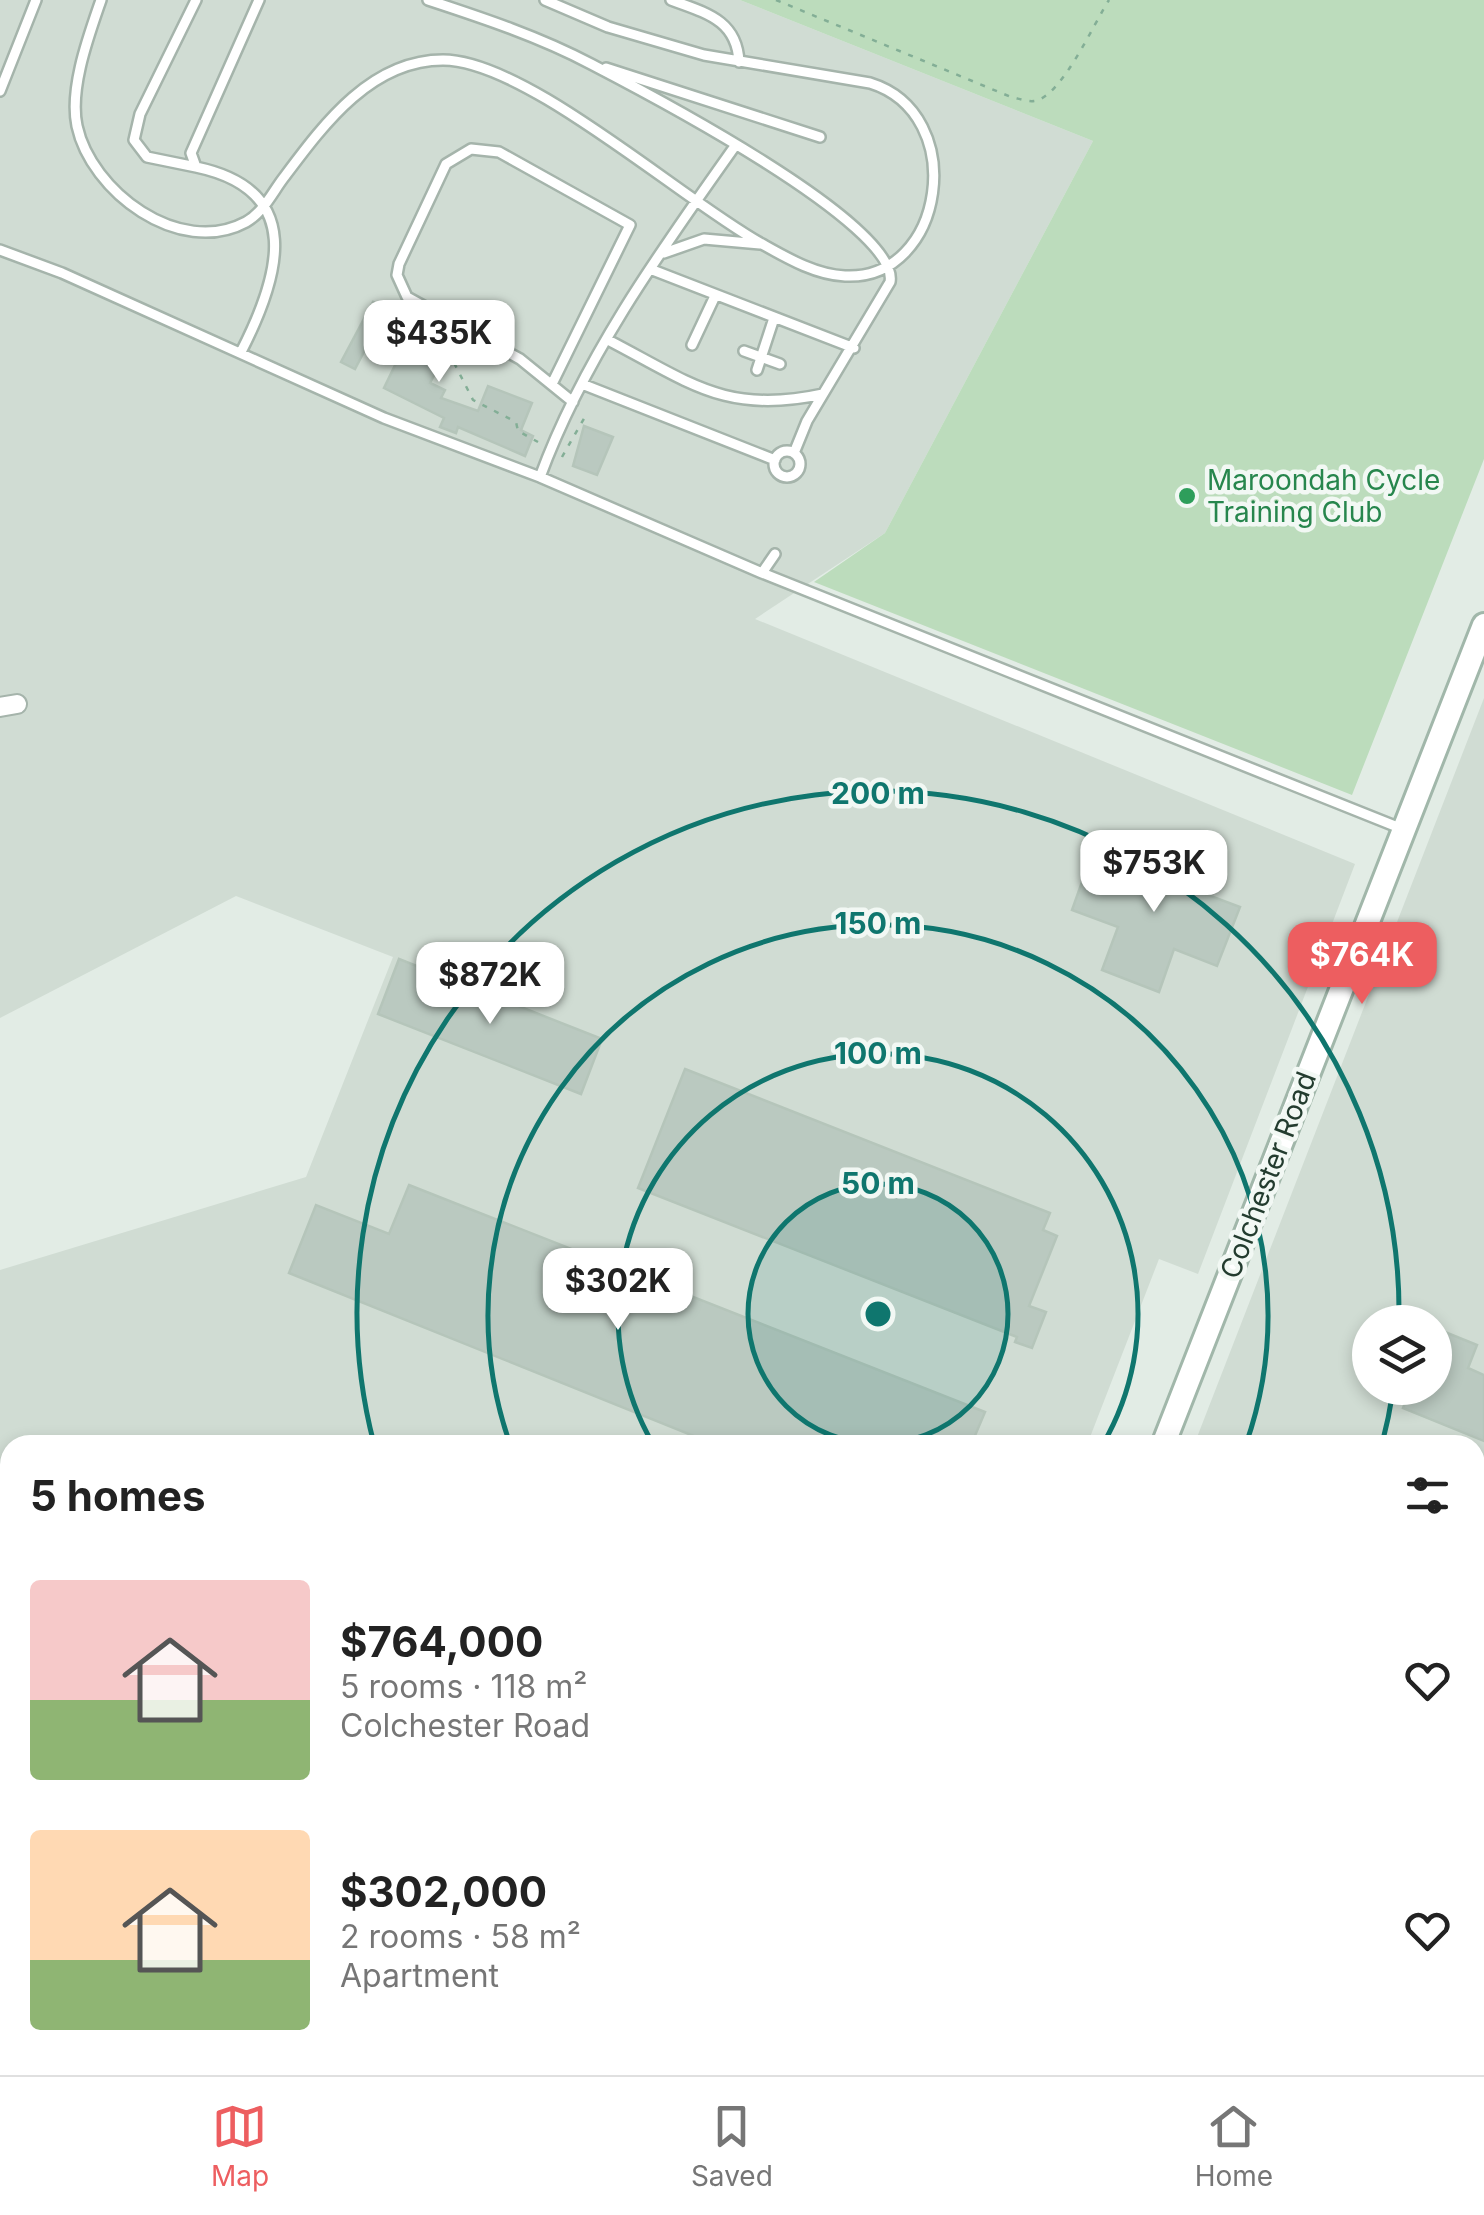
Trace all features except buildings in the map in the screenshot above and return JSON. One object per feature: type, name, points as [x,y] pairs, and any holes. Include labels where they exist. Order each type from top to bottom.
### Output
[{"type":"main road","name":"Colchester Road","points":[[1166,1435],[1484,626]]},
{"type":"lane","points":[[0,91],[36,0]]},
{"type":"lane","points":[[101,0],[81,74],[76,123],[91,162],[122,199],[161,223],[204,230],[245,222],[266,204],[313,138],[360,89],[398,67],[444,60],[485,70],[536,92],[695,203],[763,244],[827,274],[870,274],[912,242],[934,189],[933,152],[912,108],[894,92],[870,82],[739,62],[608,27],[544,0]]},
{"type":"lane","points":[[196,0],[140,114],[134,140],[140,152],[154,160],[240,180],[266,204],[276,254],[270,286],[242,352]]},
{"type":"lane","points":[[196,167],[191,153],[199,130],[258,0]]},
{"type":"lane","points":[[428,0],[589,62],[820,138]]},
{"type":"lane","points":[[671,0],[726,23],[738,42],[739,62]]},
{"type":"lane","points":[[589,62],[821,196],[865,233],[888,263],[892,276],[888,291],[823,394],[794,453]]},
{"type":"lane","points":[[540,477],[582,384],[650,269],[736,146]]},
{"type":"lane","points":[[552,384],[630,225],[499,152],[470,149],[446,164],[399,264],[401,287],[420,308],[520,359],[573,402]]},
{"type":"lane","points":[[660,256],[683,243],[704,239],[763,244]]},
{"type":"lane","points":[[0,250],[242,352],[384,418],[540,477],[762,573],[1403,830]]},
{"type":"lane","points":[[650,269],[854,348]]},
{"type":"lane","points":[[692,345],[715,296]]},
{"type":"lane","points":[[757,370],[774,318]]},
{"type":"lane","points":[[608,340],[722,397],[778,404],[823,394]]},
{"type":"lane","points":[[744,351],[780,364]]},
{"type":"lane","points":[[582,384],[775,460]]},
{"type":"lane","points":[[775,460],[783,452],[794,453]]},
{"type":"lane","points":[[775,460],[777,471],[792,476],[800,462],[794,453]]},
{"type":"lane","points":[[762,573],[774,554]]},
{"type":"path","points":[[776,0],[1011,97],[1034,102],[1057,86],[1109,0]]},
{"type":"path","points":[[395,314],[447,349],[473,400],[516,422],[518,431],[538,442]]},
{"type":"path","points":[[558,463],[586,415]]},
{"type":"shaded area","points":[[0,0],[740,0],[1093,141],[885,533],[755,619],[1355,864],[1198,1274],[1159,1259],[1091,1435],[0,1435],[0,1270],[306,1177],[393,957],[236,896],[0,1018]]},
{"type":"shaded area","points":[[1484,698],[1484,1435],[1198,1435]]},
{"type":"green space","name":"Maroondah Cycle Training Club","points":[[740,0],[1484,0],[1484,459],[1352,795],[814,582],[885,533],[1093,141]]},
{"type":"place","name":"Maroondah Cycle Training Club","points":[[1187,496]]}]
